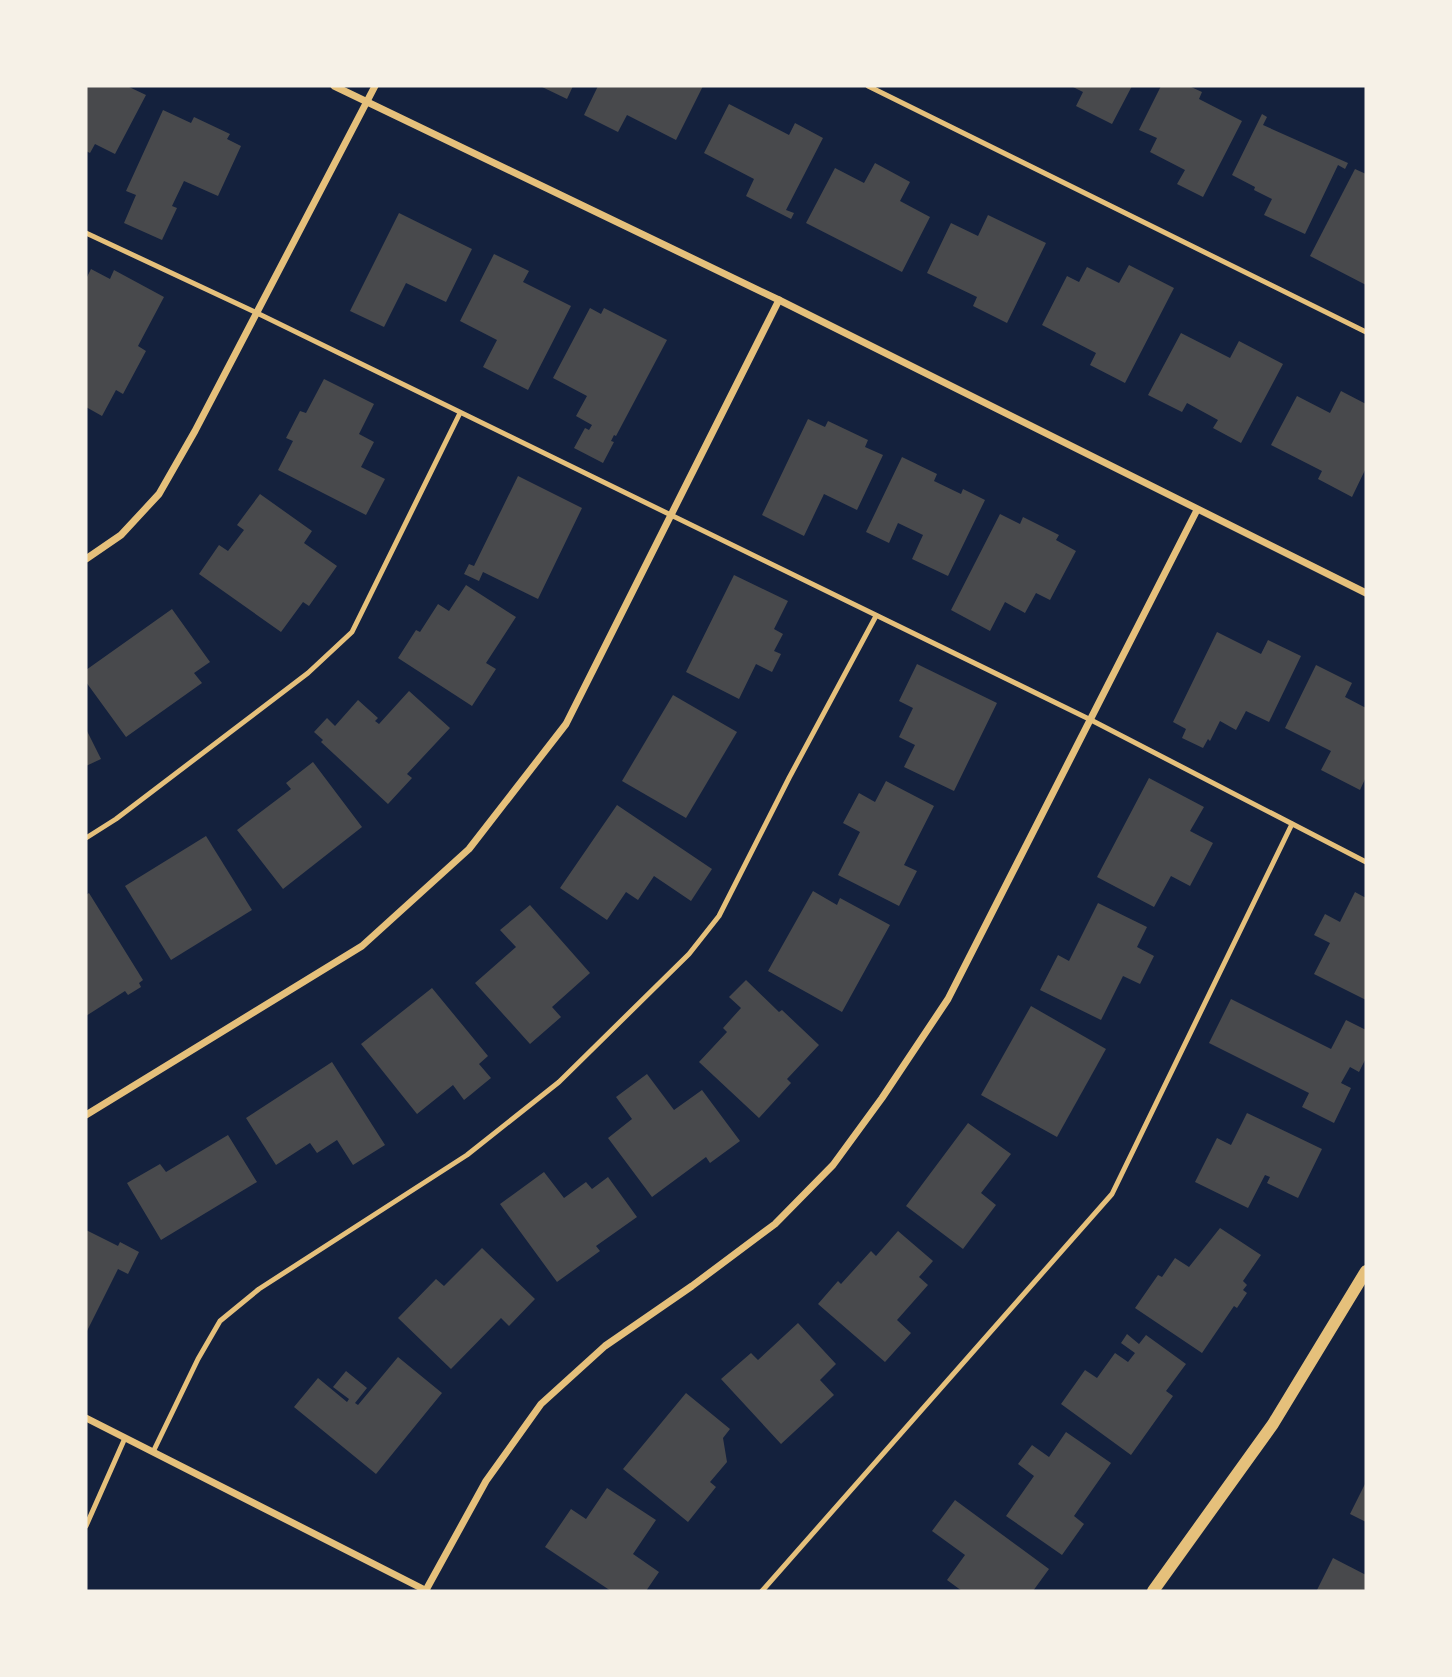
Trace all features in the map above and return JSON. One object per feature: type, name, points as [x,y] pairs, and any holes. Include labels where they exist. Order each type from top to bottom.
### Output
[{"type":"street","points":[[334,86],[779,300],[1366,593]]},
{"type":"street","points":[[86,559],[121,535],[159,494],[195,431],[375,86]]},
{"type":"street","points":[[86,1115],[362,946],[469,849],[566,724],[779,300]]},
{"type":"street","points":[[86,1418],[427,1591],[486,1481],[541,1404],[605,1346],[775,1224],[833,1165],[882,1098],[948,999],[1197,510]]},
{"type":"street","points":[[1153,1591],[1273,1424],[1366,1271]]},
{"type":"lane","points":[[867,86],[1366,332]]},
{"type":"lane","points":[[86,233],[257,313],[1091,720],[1366,862]]},
{"type":"lane","points":[[86,838],[116,819],[308,673],[352,632],[460,413]]},
{"type":"lane","points":[[153,1452],[198,1359],[220,1321],[259,1289],[467,1155],[559,1082],[689,954],[719,916],[876,616]]},
{"type":"lane","points":[[762,1591],[1112,1194],[1292,824]]},
{"type":"lane","points":[[86,1526],[125,1438]]},
{"type":"building","points":[[86,86],[127,86],[146,95],[115,154],[95,144],[90,153],[86,151]]},
{"type":"building","points":[[540,86],[573,86],[567,99]]},
{"type":"building","points":[[598,86],[703,86],[676,140],[627,115],[618,132],[584,115]]},
{"type":"building","points":[[1071,86],[1132,86],[1112,124],[1076,106],[1083,92]]},
{"type":"building","points":[[1161,86],[1189,86],[1202,92],[1199,99],[1242,121],[1203,197],[1177,184],[1185,170],[1150,152],[1157,138],[1139,130]]},
{"type":"building","points":[[729,104],[789,135],[795,123],[823,138],[786,210],[794,213],[791,219],[746,196],[754,179],[704,153]]},
{"type":"building","points":[[163,110],[191,123],[194,117],[230,134],[227,139],[241,146],[218,196],[184,181],[172,206],[177,208],[162,240],[124,223],[136,195],[126,191]]},
{"type":"building","points":[[1262,114],[1267,117],[1263,125],[1348,163],[1345,169],[1338,165],[1305,234],[1264,215],[1272,199],[1232,175]]},
{"type":"building","points":[[875,163],[910,182],[900,201],[930,217],[902,272],[806,223],[835,168],[864,183]]},
{"type":"building","points":[[1355,169],[1366,174],[1366,285],[1310,256]]},
{"type":"building","points":[[399,213],[472,249],[446,302],[406,283],[384,327],[350,311]]},
{"type":"building","points":[[988,215],[1046,243],[1007,323],[973,306],[977,297],[927,273],[951,223],[978,236]]},
{"type":"building","points":[[494,254],[529,271],[523,282],[571,306],[528,390],[483,367],[497,340],[460,321]]},
{"type":"building","points":[[1129,265],[1174,288],[1125,383],[1090,365],[1096,353],[1042,325],[1067,276],[1079,282],[1087,267],[1119,283]]},
{"type":"building","points":[[91,269],[110,279],[114,270],[164,297],[138,346],[146,351],[123,394],[116,390],[102,416],[86,407],[86,279]]},
{"type":"building","points":[[590,308],[601,314],[604,308],[667,340],[616,436],[614,435],[611,441],[614,442],[603,463],[574,448],[585,428],[589,430],[592,425],[576,416],[587,396],[553,378]]},
{"type":"building","points":[[1181,333],[1230,358],[1239,341],[1283,364],[1241,443],[1213,428],[1218,420],[1187,403],[1182,412],[1148,395]]},
{"type":"building","points":[[324,379],[374,404],[359,434],[374,442],[361,467],[385,479],[366,515],[278,470],[293,441],[286,438],[300,411],[306,413]]},
{"type":"building","points":[[1341,391],[1366,404],[1366,468],[1352,497],[1318,479],[1322,471],[1271,445],[1297,396],[1330,413]]},
{"type":"building","points":[[808,419],[825,427],[828,421],[868,440],[865,447],[883,455],[857,510],[824,494],[804,536],[762,515]]},
{"type":"building","points":[[902,457],[937,474],[934,481],[961,494],[963,489],[985,500],[948,576],[912,559],[923,535],[898,523],[889,543],[866,532]]},
{"type":"building","points":[[518,476],[582,508],[538,599],[483,572],[479,581],[464,574],[469,564],[474,566]]},
{"type":"building","points":[[260,494],[312,531],[304,543],[337,566],[309,606],[303,602],[281,632],[199,574],[219,545],[228,551],[244,530],[237,525]]},
{"type":"building","points":[[1000,514],[1020,524],[1023,517],[1059,535],[1056,540],[1076,551],[1050,600],[1036,593],[1025,613],[1005,602],[990,631],[951,610]]},
{"type":"building","points":[[734,575],[788,601],[774,629],[783,634],[774,651],[781,654],[772,672],[756,664],[739,699],[686,672]]},
{"type":"building","points":[[466,585],[516,617],[486,663],[496,669],[472,706],[398,658],[416,630],[420,632],[438,604],[449,611]]},
{"type":"building","points":[[172,609],[210,662],[194,673],[202,683],[126,737],[86,682],[86,670]]},
{"type":"building","points":[[1217,632],[1261,654],[1268,640],[1301,656],[1269,722],[1246,711],[1236,730],[1220,721],[1210,741],[1208,739],[1203,748],[1182,738],[1186,729],[1173,722]]},
{"type":"building","points":[[917,664],[997,703],[954,791],[904,767],[915,745],[899,737],[913,708],[899,701]]},
{"type":"building","points":[[1316,665],[1352,683],[1345,697],[1366,708],[1366,777],[1360,790],[1321,770],[1331,751],[1285,728]]},
{"type":"building","points":[[409,691],[450,728],[407,774],[412,778],[388,804],[321,742],[323,740],[314,732],[327,718],[335,726],[358,700],[378,718],[375,721],[379,724]]},
{"type":"building","points":[[673,695],[737,732],[686,818],[622,781]]},
{"type":"building","points":[[86,729],[101,759],[86,766]]},
{"type":"building","points":[[313,762],[362,827],[283,889],[237,830],[291,789],[286,783]]},
{"type":"building","points":[[1149,778],[1204,807],[1190,831],[1213,843],[1190,886],[1171,876],[1154,907],[1097,877]]},
{"type":"building","points":[[886,781],[934,806],[904,865],[917,871],[899,906],[838,875],[860,832],[843,823],[859,793],[875,802]]},
{"type":"building","points":[[617,805],[712,869],[691,901],[654,876],[638,900],[626,892],[607,920],[560,888]]},
{"type":"building","points":[[206,836],[252,910],[171,960],[125,886]]},
{"type":"building","points":[[813,891],[837,905],[840,898],[890,925],[842,1012],[768,971]]},
{"type":"building","points":[[1355,892],[1366,898],[1366,1000],[1314,974],[1330,943],[1314,935],[1325,914],[1340,922]]},
{"type":"building","points":[[89,893],[143,980],[139,983],[141,987],[128,995],[125,991],[86,1016],[86,895]]},
{"type":"building","points":[[1098,903],[1147,927],[1137,947],[1154,956],[1140,984],[1123,976],[1101,1020],[1040,990],[1058,955],[1069,961]]},
{"type":"building","points":[[530,905],[590,973],[552,1007],[561,1017],[530,1044],[475,983],[516,947],[500,930]]},
{"type":"building","points":[[746,980],[819,1045],[787,1079],[791,1083],[759,1118],[699,1062],[727,1032],[723,1028],[741,1008],[729,997]]},
{"type":"building","points":[[432,988],[488,1056],[479,1064],[491,1078],[464,1100],[453,1085],[417,1114],[361,1044]]},
{"type":"building","points":[[1231,999],[1331,1049],[1346,1020],[1366,1030],[1366,1058],[1359,1072],[1350,1067],[1341,1083],[1351,1088],[1334,1123],[1302,1107],[1309,1093],[1209,1043]]},
{"type":"building","points":[[1031,1006],[1106,1049],[1057,1137],[981,1095]]},
{"type":"building","points":[[332,1062],[385,1145],[353,1165],[337,1140],[317,1153],[310,1143],[276,1165],[246,1118]]},
{"type":"building","points":[[647,1074],[674,1110],[702,1090],[740,1141],[710,1163],[706,1157],[652,1197],[608,1138],[632,1119],[616,1097]]},
{"type":"building","points":[[1247,1113],[1322,1149],[1298,1198],[1267,1183],[1270,1177],[1265,1175],[1248,1208],[1195,1182],[1217,1138],[1231,1145]]},
{"type":"building","points":[[968,1123],[1011,1154],[981,1193],[996,1205],[963,1249],[906,1206]]},
{"type":"building","points":[[228,1135],[257,1182],[161,1240],[127,1183],[160,1164],[166,1172]]},
{"type":"building","points":[[544,1172],[564,1198],[586,1182],[592,1189],[608,1177],[637,1217],[596,1246],[600,1251],[557,1282],[500,1204]]},
{"type":"building","points":[[1220,1228],[1261,1255],[1243,1281],[1247,1285],[1243,1290],[1247,1293],[1237,1308],[1234,1306],[1202,1353],[1135,1308],[1158,1275],[1162,1277],[1175,1258],[1189,1267]]},
{"type":"building","points":[[86,1230],[118,1246],[120,1242],[139,1252],[128,1274],[118,1269],[86,1333]]},
{"type":"building","points":[[898,1231],[933,1261],[919,1277],[928,1285],[897,1320],[911,1333],[885,1362],[818,1304],[838,1281],[841,1284],[871,1251],[876,1256]]},
{"type":"building","points":[[482,1248],[535,1299],[509,1326],[501,1318],[451,1369],[398,1318],[436,1279],[444,1286]]},
{"type":"building","points":[[798,1323],[836,1364],[820,1380],[834,1395],[781,1444],[721,1379],[751,1353],[758,1360]]},
{"type":"building","points":[[1127,1334],[1139,1344],[1146,1335],[1186,1364],[1166,1391],[1173,1396],[1131,1455],[1061,1404],[1085,1370],[1097,1378],[1115,1353],[1128,1362],[1135,1353],[1121,1343]]},
{"type":"building","points":[[398,1357],[442,1393],[376,1474],[294,1407],[318,1378],[347,1402],[349,1399],[333,1387],[346,1371],[367,1388],[355,1403],[358,1405]]},
{"type":"building","points":[[686,1393],[730,1429],[723,1438],[727,1462],[710,1482],[716,1487],[688,1522],[623,1469]]},
{"type":"building","points":[[1066,1432],[1111,1463],[1074,1516],[1084,1524],[1062,1555],[1006,1516],[1034,1476],[1018,1464],[1032,1445],[1049,1457]]},
{"type":"building","points":[[1366,1482],[1366,1522],[1350,1514]]},
{"type":"building","points":[[607,1488],[656,1520],[633,1554],[659,1572],[646,1591],[611,1591],[545,1547],[571,1509],[586,1519]]},
{"type":"building","points":[[955,1500],[1049,1569],[1033,1591],[962,1591],[947,1580],[965,1555],[932,1531]]},
{"type":"building","points":[[1333,1558],[1366,1575],[1366,1591],[1317,1590]]}]
